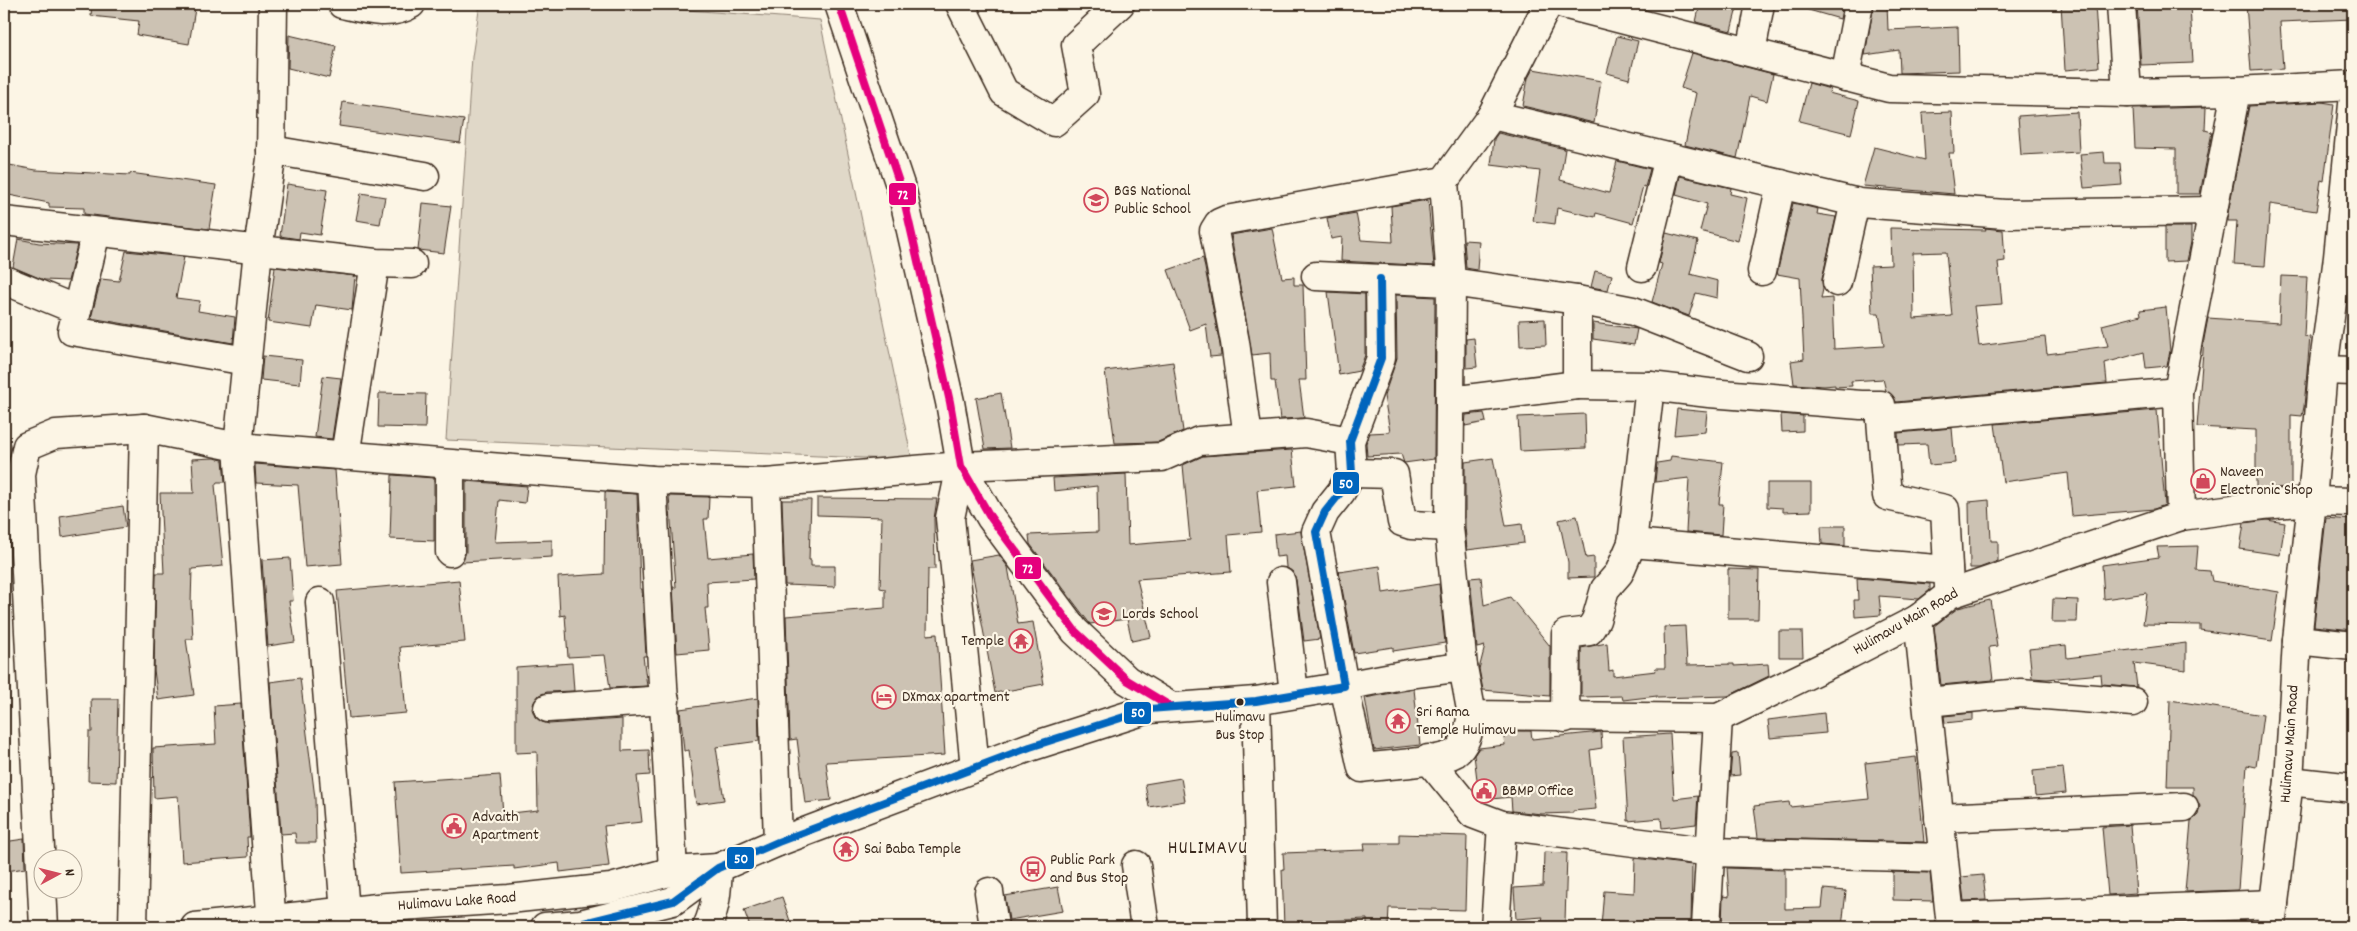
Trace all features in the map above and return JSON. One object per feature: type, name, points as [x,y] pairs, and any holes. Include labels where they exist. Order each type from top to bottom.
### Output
[{"type":"street","points":[[272,924],[238,447],[258,250],[271,150],[273,4]]},
{"type":"street","points":[[342,4],[375,11],[406,7],[411,4]]},
{"type":"street","points":[[839,4],[902,191],[950,402],[961,466],[991,518],[1075,631],[1127,680],[1170,706]]},
{"type":"street","points":[[960,4],[1004,92],[1054,122],[1085,94],[1076,46],[1120,4]]},
{"type":"street","points":[[1380,279],[1381,358],[1350,441],[1352,473],[1341,492],[1325,512],[1316,532],[1344,686],[1362,768],[1428,759],[1454,752],[1466,740],[1472,715],[1463,667],[1449,527],[1451,282],[1444,180],[1492,115],[1548,4]]},
{"type":"street","points":[[1563,4],[1889,88],[2127,93],[2236,91],[2353,85]]},
{"type":"street","points":[[1751,52],[1760,4]]},
{"type":"street","points":[[1845,77],[1859,4]]},
{"type":"street","points":[[2121,4],[2127,93]]},
{"type":"street","points":[[2181,516],[2178,392],[2236,91]]},
{"type":"street","name":"Hulimavu Main Road","points":[[2273,916],[2289,781],[2297,640],[2312,501],[2323,370],[2338,257],[2353,104]]},
{"type":"street","points":[[1492,115],[1855,202],[2005,214],[2213,212]]},
{"type":"street","points":[[271,150],[425,176]]},
{"type":"street","points":[[1642,267],[1669,157]]},
{"type":"street","points":[[1248,437],[1235,342],[1214,231],[1219,223],[1226,220],[1444,180]]},
{"type":"street","points":[[1762,272],[1781,184]]},
{"type":"street","points":[[1837,282],[1855,202]]},
{"type":"street","points":[[4,221],[375,263],[412,264]]},
{"type":"street","points":[[96,232],[72,331],[248,361]]},
{"type":"street","points":[[345,456],[375,263]]},
{"type":"street","points":[[1316,276],[1451,282],[1577,300],[1633,311],[1748,356]]},
{"type":"street","points":[[4,280],[77,310]]},
{"type":"street","points":[[1577,300],[1577,385]]},
{"type":"street","points":[[2323,370],[2353,370]]},
{"type":"street","points":[[1451,401],[1577,385],[1650,386],[1709,393],[1881,405],[1887,496],[1945,509],[1949,582],[1632,543]]},
{"type":"street","points":[[1565,718],[1566,634],[1589,631],[1596,620],[1605,589],[1619,572],[1632,543],[1650,386]]},
{"type":"street","points":[[1881,419],[2178,392]]},
{"type":"street","points":[[44,927],[13,474],[27,446],[56,434],[144,428],[238,447],[652,480],[766,483],[961,466],[1162,457],[1199,441],[1248,437],[1306,433],[1350,441]]},
{"type":"street","points":[[133,927],[144,428]]},
{"type":"street","points":[[450,465],[450,552]]},
{"type":"street","points":[[961,466],[950,518],[975,768]]},
{"type":"street","points":[[1352,473],[1394,474],[1402,522],[1411,525],[1449,527]]},
{"type":"street","points":[[652,480],[673,871]]},
{"type":"street","points":[[766,483],[778,842]]},
{"type":"street","name":"Hulimavu Main Road","points":[[1472,715],[1565,718],[1718,718],[1918,619],[1949,582],[2181,516],[2312,501],[2353,502]]},
{"type":"street","points":[[1281,582],[1294,693]]},
{"type":"street","points":[[320,602],[345,912]]},
{"type":"street","points":[[1918,619],[1950,917],[2273,916]]},
{"type":"street","points":[[2297,640],[2353,646]]},
{"type":"street","points":[[1262,927],[1256,701],[1408,674],[1463,667]]},
{"type":"street","points":[[1927,702],[2021,693],[2133,702]]},
{"type":"street","points":[[548,708],[665,700]]},
{"type":"street","name":"Hulimavu Lake Road","points":[[546,927],[580,924],[673,901],[718,868],[778,842],[1030,747],[1131,714],[1170,706],[1256,701]]},
{"type":"street","points":[[1706,927],[1712,852],[1718,718]]},
{"type":"street","points":[[1428,759],[1473,814],[1502,825],[1712,852],[1943,858]]},
{"type":"street","points":[[2289,781],[2353,788]]},
{"type":"street","points":[[1939,818],[2184,807]]},
{"type":"street","points":[[1496,927],[1502,825]]},
{"type":"street","points":[[1136,865],[1145,927]]},
{"type":"street","points":[[707,927],[713,915],[718,868]]},
{"type":"street","name":"Hulimavu Lake Road","points":[[195,927],[272,924],[345,912],[509,899],[612,888],[673,871],[718,868]]},
{"type":"street","points":[[989,892],[994,927]]},
{"type":"shaded area","points":[[480,4],[607,4],[820,20],[912,460],[446,440],[472,57]]},
{"type":"building","points":[[92,4],[168,4],[195,9],[189,44],[137,35],[139,21],[91,16]]},
{"type":"building","points":[[1700,4],[1738,4],[1731,31],[1696,22]]},
{"type":"building","points":[[1805,4],[1843,4],[1840,19],[1805,9]]},
{"type":"building","points":[[1874,4],[1887,4],[1888,30],[1958,27],[1959,71],[1900,73],[1899,50],[1865,55]]},
{"type":"building","points":[[2061,4],[2095,4],[2099,67],[2065,70]]},
{"type":"building","points":[[2137,4],[2190,4],[2193,63],[2141,65]]},
{"type":"building","points":[[2246,4],[2353,4],[2353,19],[2280,22],[2283,69],[2251,71]]},
{"type":"building","points":[[289,35],[336,46],[329,78],[288,68]]},
{"type":"building","points":[[1617,36],[1638,41],[1629,79],[1607,73]]},
{"type":"building","points":[[1692,53],[1773,74],[1767,101],[1750,96],[1737,158],[1685,145],[1696,93],[1681,88]]},
{"type":"building","points":[[1533,69],[1601,81],[1594,123],[1523,106],[1528,78]]},
{"type":"building","points":[[1809,83],[1830,89],[1829,93],[1859,101],[1851,134],[1799,121]]},
{"type":"building","points":[[343,102],[464,120],[460,143],[339,126]]},
{"type":"building","points":[[2322,102],[2334,104],[2324,181],[2321,180],[2316,211],[2270,204],[2265,266],[2234,264],[2237,221],[2227,221],[2227,218],[2249,106]]},
{"type":"building","points":[[2206,107],[2205,130],[2212,132],[2200,194],[2176,194],[2176,149],[2135,148],[2133,109]]},
{"type":"building","points":[[1952,112],[1954,153],[1949,153],[1954,194],[1863,186],[1874,147],[1925,160],[1922,113]]},
{"type":"building","points":[[2077,112],[2079,152],[2021,155],[2018,116]]},
{"type":"building","points":[[1498,133],[1565,149],[1560,180],[1609,193],[1617,161],[1650,169],[1645,187],[1643,186],[1633,223],[1596,213],[1595,217],[1557,208],[1555,224],[1533,221],[1540,171],[1491,165],[1494,139]]},
{"type":"building","points":[[2104,152],[2105,163],[2120,163],[2122,185],[2084,188],[2080,154]]},
{"type":"building","points":[[4,164],[36,170],[130,175],[130,173],[216,185],[209,229],[84,214],[84,208],[49,207],[49,203],[4,194]]},
{"type":"building","points":[[1680,176],[1731,188],[1730,194],[1747,198],[1738,241],[1700,231],[1707,204],[1676,195]]},
{"type":"building","points":[[287,184],[327,190],[320,235],[300,232],[299,239],[280,236]]},
{"type":"building","points":[[361,193],[385,197],[380,224],[356,220]]},
{"type":"building","points":[[1428,200],[1434,266],[1341,261],[1342,237],[1331,239],[1327,218],[1356,213],[1361,240],[1393,242],[1391,206]]},
{"type":"building","points":[[423,203],[451,206],[444,253],[418,250]]},
{"type":"building","points":[[1793,203],[1818,209],[1817,214],[1836,217],[1822,279],[1821,299],[1832,298],[1834,349],[1884,346],[1879,313],[1872,313],[1870,266],[1891,265],[1890,228],[1986,230],[1985,228],[2003,230],[2005,261],[1998,262],[2002,304],[1974,306],[1979,346],[2045,337],[2047,354],[2108,346],[2102,325],[2141,315],[2140,310],[2166,307],[2170,351],[2167,366],[2146,368],[2144,352],[2105,363],[2107,383],[1896,402],[1894,397],[1886,391],[1883,379],[1851,381],[1852,386],[1835,387],[1835,385],[1794,384],[1791,361],[1804,359],[1800,278],[1777,274]],"holes":[[[1946,252],[1952,316],[1914,319],[1913,253]]]},
{"type":"building","points":[[2165,227],[2191,227],[2191,242],[2187,261],[2165,262]]},
{"type":"building","points":[[1272,228],[1282,278],[1294,277],[1294,285],[1303,285],[1306,380],[1299,380],[1304,418],[1280,419],[1275,381],[1271,381],[1270,353],[1252,355],[1231,235]]},
{"type":"building","points":[[1666,233],[1698,241],[1690,274],[1718,281],[1717,298],[1696,293],[1689,316],[1652,302],[1662,264],[1659,263]]},
{"type":"building","points":[[18,239],[39,243],[77,245],[68,281],[44,280],[13,267]]},
{"type":"building","points":[[1464,240],[1479,241],[1477,270],[1466,268]]},
{"type":"building","points":[[126,251],[184,257],[176,298],[200,301],[198,311],[235,317],[233,343],[91,318],[101,279],[119,281]]},
{"type":"building","points":[[1203,258],[1221,356],[1210,357],[1206,324],[1190,330],[1168,270]]},
{"type":"building","points":[[275,267],[355,276],[352,310],[316,305],[312,328],[268,322]]},
{"type":"building","points":[[1595,271],[1612,275],[1608,290],[1591,287]]},
{"type":"building","points":[[2281,276],[2307,277],[2304,336],[2310,337],[2304,407],[2302,416],[2291,415],[2291,487],[2256,489],[2256,430],[2197,427],[2204,339],[2208,318],[2279,323]]},
{"type":"building","points":[[1328,292],[1365,294],[1365,355],[1359,371],[1339,375]]},
{"type":"building","points":[[1396,295],[1435,297],[1434,459],[1404,463],[1401,454],[1367,456],[1366,443],[1370,433],[1390,432],[1384,396],[1397,358]]},
{"type":"building","points":[[1545,319],[1546,345],[1520,346],[1519,320]]},
{"type":"building","points":[[1593,323],[1637,329],[1634,345],[1593,339]]},
{"type":"building","points":[[1474,338],[1477,367],[1466,368],[1466,339]]},
{"type":"building","points":[[263,356],[302,360],[300,384],[261,380]]},
{"type":"building","points":[[1173,362],[1183,431],[1158,442],[1115,443],[1105,371]]},
{"type":"building","points":[[323,376],[341,378],[332,439],[315,437]]},
{"type":"building","points":[[379,393],[426,394],[425,428],[378,427]]},
{"type":"building","points":[[1001,393],[1010,448],[985,449],[976,398]]},
{"type":"building","points":[[1677,409],[1707,412],[1705,432],[1674,435]]},
{"type":"building","points":[[2157,410],[2165,505],[2154,509],[2072,516],[2068,473],[2003,482],[1995,424]]},
{"type":"building","points":[[1484,413],[1486,422],[1465,426],[1466,415]]},
{"type":"building","points":[[1585,414],[1586,448],[1520,451],[1518,417]]},
{"type":"building","points":[[1781,414],[1803,416],[1803,431],[1782,432]]},
{"type":"building","points":[[1952,428],[1955,463],[1929,465],[1927,444],[1899,445],[1898,433]]},
{"type":"building","points":[[1292,450],[1296,486],[1257,490],[1261,532],[1228,535],[1231,572],[1137,579],[1151,637],[1132,641],[1127,619],[1090,624],[1030,544],[1029,535],[1098,532],[1097,486],[1054,491],[1053,478],[1126,474],[1128,545],[1190,540],[1183,465],[1203,456]]},
{"type":"building","points":[[1671,456],[1723,462],[1719,504],[1723,504],[1721,535],[1686,532],[1689,478],[1655,482],[1657,463],[1670,461]]},
{"type":"building","points":[[214,458],[223,460],[225,482],[217,482],[215,485],[223,566],[192,569],[193,639],[186,639],[194,695],[158,700],[154,670],[156,573],[164,573],[160,493],[194,493],[192,459]]},
{"type":"building","points":[[1493,458],[1506,526],[1522,524],[1524,543],[1467,550],[1465,462]]},
{"type":"building","points":[[255,464],[335,470],[342,564],[305,567],[298,485],[256,483]]},
{"type":"building","points":[[392,475],[434,478],[434,541],[390,539]]},
{"type":"building","points":[[466,481],[527,486],[525,503],[499,500],[495,542],[552,540],[552,557],[462,562],[466,552]]},
{"type":"building","points":[[1767,483],[1811,483],[1811,511],[1783,512],[1783,508],[1767,507]]},
{"type":"building","points":[[605,492],[637,494],[640,589],[642,589],[646,656],[643,656],[647,686],[610,688],[605,655],[568,657],[565,615],[560,616],[558,577],[604,574]]},
{"type":"building","points":[[669,496],[709,497],[708,519],[704,519],[708,558],[753,554],[754,579],[707,582],[708,608],[705,608],[709,650],[677,653],[673,587],[676,587]]},
{"type":"building","points":[[817,498],[937,499],[934,519],[935,569],[928,569],[927,635],[937,634],[945,755],[826,762],[831,800],[805,803],[797,739],[790,740],[786,616],[885,608],[885,589],[880,588],[882,517],[817,515]]},
{"type":"building","points":[[782,500],[811,500],[809,560],[811,560],[811,566],[835,566],[835,587],[785,585]]},
{"type":"building","points":[[1989,500],[1991,541],[1998,541],[1998,561],[1979,568],[1970,568],[1969,502]]},
{"type":"building","points":[[123,506],[126,527],[62,537],[60,516]]},
{"type":"building","points":[[1577,516],[1586,558],[1594,557],[1594,577],[1568,578],[1568,562],[1559,520]]},
{"type":"building","points":[[2326,518],[2353,520],[2353,630],[2314,626]]},
{"type":"building","points":[[2267,520],[2285,523],[2280,555],[2240,549],[2244,523]]},
{"type":"building","points":[[1821,526],[1845,526],[1845,546],[1822,544]]},
{"type":"building","points":[[1301,531],[1320,639],[1304,641],[1296,580],[1293,572],[1286,567],[1285,556],[1276,557],[1274,534]]},
{"type":"building","points":[[2198,546],[2196,570],[2210,571],[2212,581],[2279,592],[2272,641],[2200,630],[2200,625],[2143,624],[2147,593],[2104,599],[2102,565],[2159,557],[2157,547]]},
{"type":"building","points":[[999,555],[1008,567],[1018,624],[1033,622],[1044,684],[995,693],[970,560]]},
{"type":"building","points":[[290,558],[293,601],[289,601],[295,642],[268,646],[262,560]]},
{"type":"building","points":[[1380,566],[1383,593],[1439,584],[1445,643],[1393,651],[1393,647],[1354,653],[1339,572]]},
{"type":"building","points":[[1728,569],[1759,570],[1758,619],[1728,619]]},
{"type":"building","points":[[1481,577],[1484,605],[1510,597],[1550,646],[1550,696],[1483,690],[1479,669],[1485,646],[1477,648],[1470,578]]},
{"type":"building","points":[[1857,578],[1930,584],[1930,590],[1919,599],[1879,596],[1881,615],[1855,617],[1854,600],[1858,600]]},
{"type":"building","points":[[459,580],[465,642],[400,647],[406,713],[349,718],[337,591]]},
{"type":"building","points":[[2053,599],[2078,600],[2077,622],[2052,622]]},
{"type":"building","points":[[1990,600],[1997,646],[1989,647],[1993,680],[1941,685],[1934,626],[1958,608]]},
{"type":"building","points":[[1685,626],[1687,665],[1734,664],[1734,666],[1768,664],[1769,676],[1728,696],[1657,698],[1657,696],[1623,700],[1622,696],[1581,697],[1581,648],[1607,643],[1609,671],[1613,670],[1613,676],[1656,671],[1655,668],[1665,668],[1664,627]]},
{"type":"building","points":[[1779,631],[1802,631],[1803,657],[1779,657]]},
{"type":"building","points":[[2186,643],[2186,670],[2134,663],[2137,687],[2102,684],[2101,674],[2047,679],[2032,678],[2029,649],[2066,645],[2067,658]]},
{"type":"building","points":[[572,663],[574,691],[547,692],[539,695],[532,709],[535,717],[549,724],[622,719],[622,751],[649,750],[650,775],[637,776],[642,822],[604,826],[609,866],[560,872],[559,863],[514,869],[514,866],[401,873],[395,782],[500,775],[503,814],[538,810],[537,752],[516,753],[516,667]]},
{"type":"building","points":[[300,678],[315,798],[316,843],[296,843],[295,833],[281,834],[270,682]]},
{"type":"building","points":[[1414,689],[1420,745],[1374,750],[1365,698]]},
{"type":"building","points":[[758,698],[759,741],[716,747],[724,800],[696,804],[689,750],[684,751],[680,709]]},
{"type":"building","points":[[91,699],[118,699],[116,782],[88,781],[89,732],[92,732]]},
{"type":"building","points":[[2170,700],[2263,715],[2256,767],[2247,765],[2238,890],[2185,892],[2191,821],[2198,815],[2200,806],[2193,794],[2193,787],[2167,787]]},
{"type":"building","points":[[241,704],[250,837],[247,837],[248,857],[182,862],[178,796],[154,798],[153,748],[216,744],[214,706]]},
{"type":"building","points":[[1824,713],[1826,733],[1770,738],[1768,720]]},
{"type":"building","points":[[1973,713],[1973,720],[1945,723],[1944,716]]},
{"type":"building","points":[[1503,731],[1531,731],[1532,739],[1601,732],[1602,748],[1590,750],[1596,809],[1573,811],[1573,813],[1542,814],[1512,811],[1511,797],[1482,800],[1479,796],[1474,755],[1479,748],[1505,745]]},
{"type":"building","points":[[1670,734],[1674,799],[1698,796],[1696,824],[1662,828],[1661,818],[1628,821],[1623,737]]},
{"type":"building","points":[[1738,753],[1740,775],[1730,776],[1732,754]]},
{"type":"building","points":[[1916,757],[1924,842],[1758,838],[1754,806],[1789,802],[1790,807],[1869,799],[1865,763]]},
{"type":"building","points":[[2063,768],[2066,793],[2035,796],[2033,771]]},
{"type":"building","points":[[1181,778],[1185,801],[1149,807],[1145,784]]},
{"type":"building","points":[[2130,825],[2136,893],[2108,895],[2102,827]]},
{"type":"building","points":[[1399,834],[1467,836],[1465,910],[1389,908],[1388,927],[1367,927],[1367,919],[1302,922],[1302,927],[1284,927],[1283,853],[1365,850],[1364,843],[1399,843]]},
{"type":"building","points":[[24,839],[25,868],[7,871],[4,842]]},
{"type":"building","points":[[1544,852],[1567,853],[1565,922],[1542,922],[1543,917],[1516,919],[1514,888],[1543,886]]},
{"type":"building","points":[[1635,858],[1692,865],[1691,927],[1601,926],[1604,891],[1634,893]]},
{"type":"building","points":[[1727,868],[1785,870],[1785,909],[1822,908],[1824,889],[1846,891],[1842,927],[1722,927],[1723,896],[1729,897]]},
{"type":"building","points":[[1893,872],[1930,873],[1933,901],[1893,900]]},
{"type":"building","points":[[1983,875],[1986,900],[1964,901],[1961,877]]},
{"type":"building","points":[[1058,887],[1063,911],[1009,920],[1005,896]]},
{"type":"building","points":[[782,897],[792,927],[750,927],[744,910]]},
{"type":"building","points":[[2235,921],[2235,927],[2190,927],[2191,923]]},
{"type":"transit line","name":"72","points":[[839,4],[902,191],[950,402],[961,466],[991,518],[1075,631],[1127,680],[1170,706]]},
{"type":"transit line","name":"50","points":[[545,927],[580,924],[673,901],[718,868],[778,842],[1030,747],[1149,709],[1256,701],[1344,686],[1316,532],[1325,512],[1341,492],[1352,473],[1350,441],[1381,358],[1380,279]]},
{"type":"place","name":"BGS National Public School","points":[[1096,200]]},
{"type":"place","name":"Naveen Electronic Shop","points":[[2203,481]]},
{"type":"place","name":"Lords School","points":[[1104,614]]},
{"type":"place","name":"Temple","points":[[1021,641]]},
{"type":"place","name":"DXmax apartment","points":[[884,697]]},
{"type":"place","name":"Hulimavu Bus Stop","points":[[1240,702]]},
{"type":"place","name":"Sri Rama Temple Hulimavu","points":[[1398,721]]},
{"type":"place","name":"BBMP Office","points":[[1484,791]]},
{"type":"place","name":"Advaith Apartment","points":[[454,826]]},
{"type":"place","name":"Sai Baba Temple","points":[[846,849]]},
{"type":"place","name":"Public Park and Bus Stop","points":[[1033,869]]},
{"type":"district","name":"HULIMAVU","points":[[1208,849]]}]
